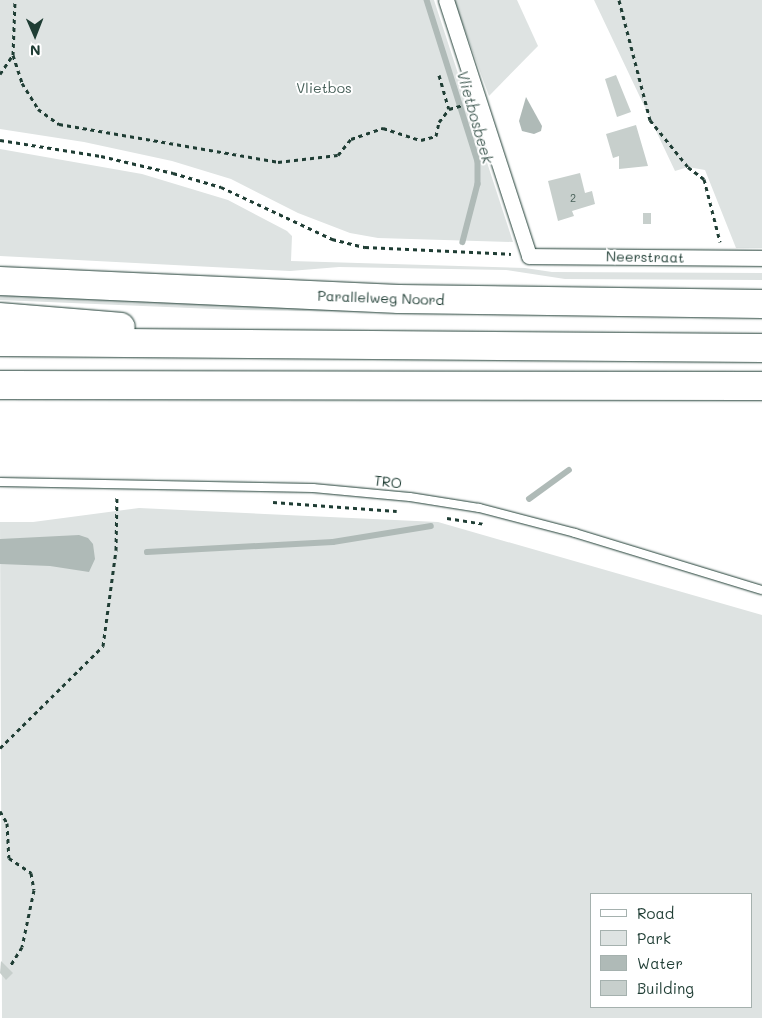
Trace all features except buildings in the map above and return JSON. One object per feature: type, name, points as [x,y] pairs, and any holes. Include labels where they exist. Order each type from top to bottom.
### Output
[{"type":"highway","name":"Parallelweg Noord","points":[[0,265],[392,283],[762,287]]},
{"type":"highway","name":"Parallelweg Noord","points":[[0,281],[399,299],[762,304]]},
{"type":"highway","points":[[0,316],[264,342]]},
{"type":"highway","points":[[0,342],[264,342],[762,348]]},
{"type":"highway","points":[[0,385],[762,386]]},
{"type":"street","points":[[446,0],[480,100],[529,256]]},
{"type":"street","name":"Neerstraat","points":[[529,256],[762,258]]},
{"type":"lane","name":"TRO","points":[[0,482],[313,488],[444,503],[575,533],[762,590]]},
{"type":"path","points":[[15,0],[13,55],[22,83],[38,109],[59,124],[278,162],[338,155],[351,138],[383,128],[421,140],[436,136],[439,122],[449,109],[480,100]]},
{"type":"path","points":[[619,0],[650,120],[688,167],[704,179],[723,258]]},
{"type":"path","points":[[0,74],[13,55]]},
{"type":"path","points":[[439,75],[449,109]]},
{"type":"path","points":[[0,140],[101,156],[173,173],[221,187],[332,239],[365,247],[529,256]]},
{"type":"path","points":[[0,748],[103,646],[116,550],[116,484]]},
{"type":"path","points":[[267,502],[401,511]]},
{"type":"path","points":[[438,516],[493,526]]},
{"type":"path","points":[[0,811],[8,823],[9,858],[31,873],[34,890],[22,947],[10,966]]},
{"type":"green space","name":"Vlietbos","points":[[0,0],[434,0],[513,242],[378,238],[350,233],[298,213],[231,179],[172,161],[84,142],[0,129]]},
{"type":"green space","points":[[454,0],[517,0],[538,46],[489,96]]},
{"type":"green space","points":[[594,0],[762,0],[762,248],[736,248],[705,170],[688,167],[675,171]]},
{"type":"green space","points":[[0,149],[142,174],[228,200],[287,231],[292,236],[291,261],[525,268],[552,272],[762,273],[762,280],[565,279],[506,270],[339,267],[290,271],[0,256]]},
{"type":"green space","points":[[93,294],[450,313],[238,310],[0,300],[0,296]]},
{"type":"green space","points":[[139,508],[438,522],[762,615],[762,1018],[2,1018],[0,522],[33,522]]},
{"type":"water","points":[[526,97],[542,126],[541,131],[534,134],[522,131],[519,121]]},
{"type":"water","points":[[79,535],[88,538],[93,544],[95,559],[89,572],[50,566],[0,564],[0,539]]},
{"type":"waterway","name":"Vlietbosbeek","points":[[427,0],[478,162],[478,184],[463,242]]},
{"type":"waterway","points":[[529,499],[569,470]]},
{"type":"waterway","points":[[147,552],[333,542],[431,526]]}]
